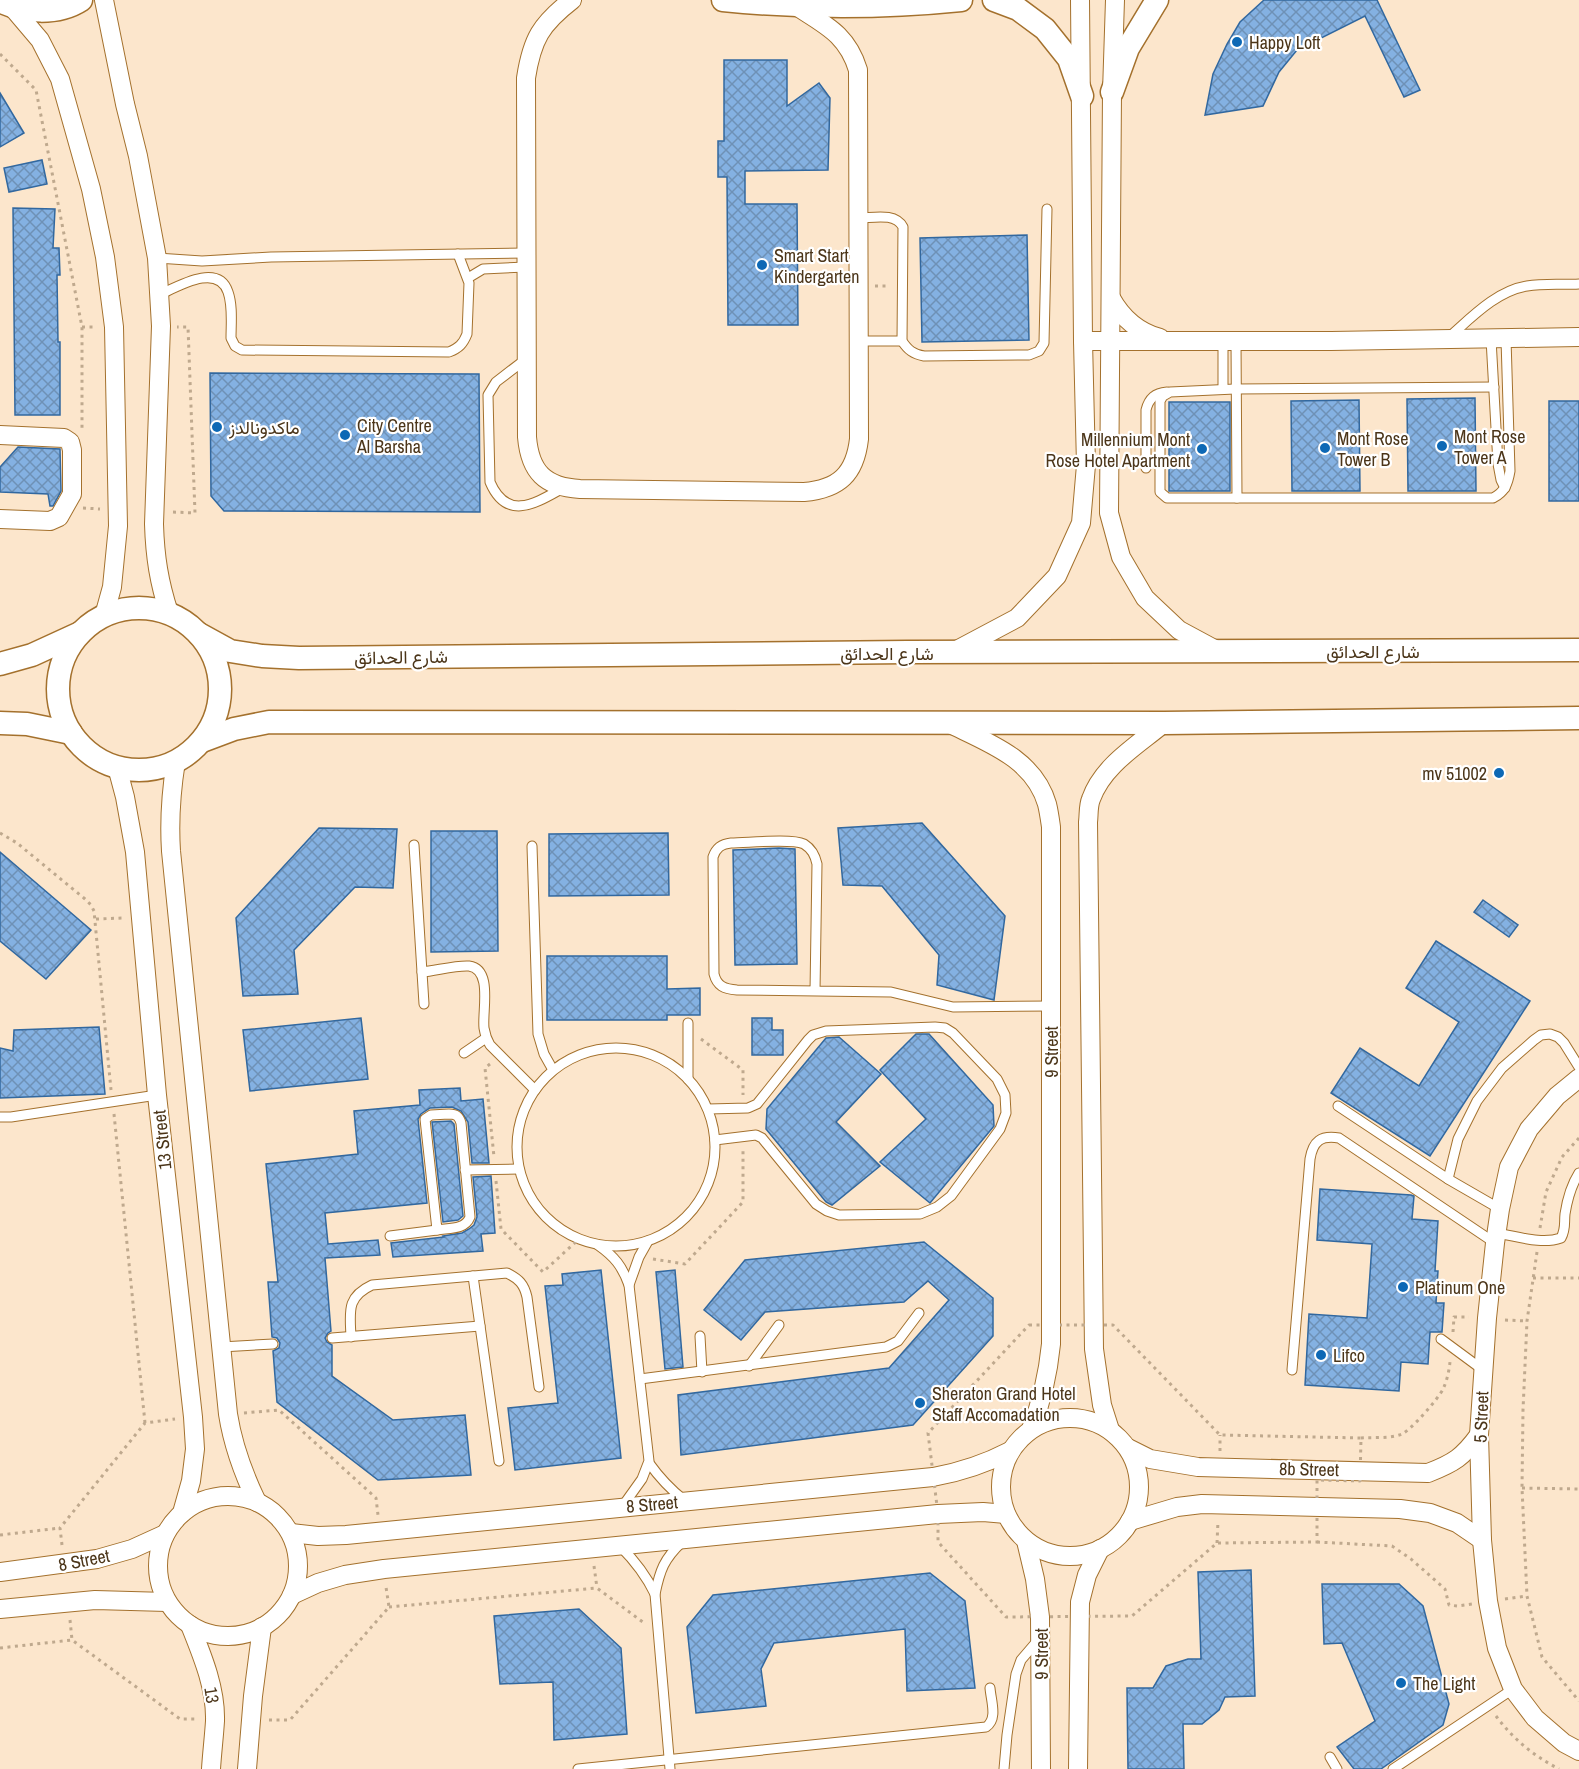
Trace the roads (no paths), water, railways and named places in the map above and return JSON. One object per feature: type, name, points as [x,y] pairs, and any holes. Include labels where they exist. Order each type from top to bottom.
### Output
[{"type":"street","points":[[6,4],[44,11],[75,4],[81,0]]},
{"type":"street","points":[[104,0],[124,104],[138,156],[157,258],[161,326],[154,511],[155,555],[159,584],[168,613]]},
{"type":"street","points":[[572,0],[554,14],[539,33],[530,55],[526,78],[528,454],[536,470],[542,476],[563,488],[822,491],[837,484],[849,471],[857,456],[859,439],[858,70],[845,42],[796,6]]},
{"type":"street","points":[[723,0],[796,6],[860,6],[961,0]]},
{"type":"street","points":[[994,0],[1018,9],[1045,28],[1069,59],[1082,96]]},
{"type":"street","points":[[953,652],[1017,618],[1057,576],[1081,523],[1086,465],[1080,0]]},
{"type":"street","points":[[1115,0],[1108,513],[1121,557],[1145,597],[1179,630],[1220,652]]},
{"type":"street","points":[[1112,92],[1128,48],[1158,2]]},
{"type":"street","points":[[6,4],[40,40],[60,79],[91,189],[105,257],[114,327],[118,536],[112,587],[104,616]]},
{"type":"street","points":[[1111,298],[1130,323],[1142,331],[1168,341]]},
{"type":"street","points":[[1083,341],[1446,340],[1579,337]]},
{"type":"street","points":[[0,435],[64,438],[70,442],[72,494],[59,517],[50,521],[0,519]]},
{"type":"street","points":[[132,608],[153,609],[168,613],[185,622],[199,634],[210,648],[217,665],[221,685],[219,705],[213,724],[202,741],[190,752],[165,766],[141,770],[117,767],[88,752],[71,733],[62,717],[58,699],[58,680],[62,662],[69,647],[80,633],[104,616],[132,608]]},
{"type":"street","points":[[0,664],[32,655],[80,633]]},
{"type":"street","name":"شارع الحدائق","points":[[199,634],[230,651],[299,658],[953,652],[1579,650]]},
{"type":"street","points":[[202,741],[234,729],[269,722],[1164,723],[1579,718]]},
{"type":"street","points":[[0,723],[27,724],[71,733]]},
{"type":"street","name":"9 Street","points":[[949,723],[1005,751],[1023,765],[1038,783],[1047,804],[1051,827],[1051,1344],[1048,1375],[1041,1404],[1031,1429]]},
{"type":"street","points":[[1110,1430],[1102,1405],[1094,1349],[1088,822],[1090,801],[1098,783],[1111,767],[1164,723]]},
{"type":"street","name":"13 Street","points":[[176,761],[169,821],[171,851],[228,1414],[238,1459],[257,1502]]},
{"type":"street","name":"13 Street","points":[[117,767],[131,824],[157,1095],[193,1417],[195,1449],[192,1481],[182,1513]]},
{"type":"street","name":"5 Street","points":[[1579,1078],[1557,1096],[1529,1128],[1509,1167],[1500,1209],[1487,1318],[1479,1435],[1482,1540],[1488,1601],[1497,1648],[1513,1689],[1535,1718],[1564,1743],[1579,1751]]},
{"type":"street","points":[[1056,1419],[1084,1419],[1110,1430],[1128,1448],[1138,1471],[1139,1497],[1130,1521],[1117,1537],[1100,1549],[1080,1555],[1060,1555],[1041,1550],[1026,1541],[1014,1528],[1006,1514],[1000,1492],[1002,1471],[1010,1451],[1031,1429],[1056,1419]]},
{"type":"street","name":"8b Street","points":[[1128,1448],[1150,1459],[1198,1467],[1428,1473],[1449,1466],[1466,1452],[1479,1435]]},
{"type":"street","name":"8 Street","points":[[291,1533],[318,1536],[380,1532],[933,1477],[960,1472],[1010,1451]]},
{"type":"street","points":[[238,1496],[257,1502],[277,1515],[291,1533],[298,1554],[298,1575],[292,1595],[280,1614],[262,1627],[244,1635],[226,1636],[207,1633],[189,1625],[167,1602],[159,1580],[158,1556],[165,1534],[182,1513],[199,1502],[218,1497],[238,1496]]},
{"type":"street","name":"8b Street","points":[[1130,1521],[1177,1507],[1202,1504],[1400,1509],[1430,1513],[1457,1523],[1482,1540]]},
{"type":"street","points":[[292,1595],[318,1583],[345,1575],[384,1569],[938,1514],[983,1512],[1006,1514]]},
{"type":"street","name":"8 Street","points":[[0,1572],[97,1559],[132,1549],[165,1534]]},
{"type":"street","name":"9 Street","points":[[1026,1541],[1035,1578],[1040,1617],[1041,1769]]},
{"type":"street","name":"9 Street","points":[[1078,1769],[1080,1602],[1085,1582],[1100,1549]]},
{"type":"street","points":[[0,1609],[119,1600],[167,1602]]},
{"type":"street","name":"13","points":[[189,1625],[203,1658],[212,1692],[215,1719],[211,1769]]},
{"type":"street","points":[[247,1769],[262,1627]]},
{"type":"lane","points":[[858,218],[890,217],[901,223],[904,232],[902,341],[907,349],[915,355],[924,356],[1029,355],[1042,348],[1045,338],[1047,209]]},
{"type":"lane","points":[[159,294],[197,278],[209,276],[220,281],[228,290],[231,338],[235,346],[242,350],[449,352],[464,342],[467,334],[468,278],[458,254]]},
{"type":"lane","points":[[157,258],[202,261],[271,256],[458,254],[526,260]]},
{"type":"lane","points":[[468,278],[483,269],[526,260]]},
{"type":"lane","points":[[1446,340],[1504,293],[1527,286],[1579,284]]},
{"type":"lane","points":[[1499,339],[1494,387],[1498,464],[1505,488]]},
{"type":"lane","points":[[1170,392],[1160,401],[1160,492],[1167,498],[1493,498],[1501,494],[1505,488],[1510,471],[1499,339]]},
{"type":"lane","points":[[858,341],[902,341]]},
{"type":"lane","points":[[1229,341],[1235,389],[1237,498]]},
{"type":"lane","points":[[1222,389],[1229,341]]},
{"type":"lane","points":[[526,359],[496,382],[488,395],[490,482],[495,493],[503,501],[513,506],[525,507],[563,488]]},
{"type":"lane","points":[[1146,468],[1146,410],[1148,403],[1158,393],[1222,389],[1494,387]]},
{"type":"lane","points":[[815,991],[817,864],[813,853],[809,848],[793,842],[721,845],[712,857],[714,974],[721,987],[728,990],[891,992],[953,1007],[1051,1006]]},
{"type":"lane","points":[[414,845],[424,1004]]},
{"type":"lane","points":[[532,846],[538,1034],[543,1054],[554,1070]]},
{"type":"lane","points":[[422,972],[470,966],[479,971],[484,979],[486,1038],[490,1045],[535,1090]]},
{"type":"lane","points":[[688,1027],[688,1079]]},
{"type":"lane","points":[[708,1109],[748,1108],[757,1104],[808,1040],[819,1032],[826,1031],[945,1028],[953,1033],[997,1079],[1005,1095],[1006,1113],[1000,1130],[951,1196],[937,1207],[920,1214],[839,1215],[827,1211],[816,1204],[762,1138],[756,1135],[715,1140]]},
{"type":"lane","points":[[1448,1179],[1458,1139],[1477,1101],[1502,1068],[1518,1054],[1541,1035],[1550,1034],[1558,1037],[1579,1066]]},
{"type":"lane","points":[[464,1053],[486,1038]]},
{"type":"lane","points":[[597,1244],[623,1246],[648,1241],[672,1229],[691,1212],[705,1191],[714,1166],[715,1140],[708,1109],[699,1093],[688,1079],[669,1063],[646,1053],[622,1048],[598,1050],[574,1057],[554,1070],[535,1090],[518,1128],[519,1169],[525,1189],[550,1222],[571,1235],[597,1244],[612,1254],[623,1268],[629,1285],[649,1463],[671,1490],[686,1501]]},
{"type":"lane","points":[[0,1117],[157,1095]]},
{"type":"lane","points":[[1338,1106],[1448,1179],[1500,1209]]},
{"type":"lane","points":[[390,1236],[436,1230],[464,1226],[468,1222],[470,1217],[461,1123],[455,1114],[428,1116],[425,1123],[436,1230]]},
{"type":"lane","points":[[1292,1370],[1310,1159],[1312,1149],[1319,1140],[1329,1137],[1340,1138],[1496,1238],[1553,1241],[1561,1238],[1565,1230],[1565,1215],[1570,1196],[1579,1173]]},
{"type":"lane","points":[[465,1170],[519,1169]]},
{"type":"lane","points":[[629,1285],[639,1257],[648,1241]]},
{"type":"lane","points":[[351,1336],[350,1310],[353,1299],[361,1290],[384,1284],[507,1273],[517,1278],[524,1287],[527,1297],[539,1387]]},
{"type":"lane","points":[[473,1275],[499,1461]]},
{"type":"lane","points":[[640,1379],[886,1347],[898,1341],[919,1313]]},
{"type":"lane","points":[[749,1365],[779,1325]]},
{"type":"lane","points":[[332,1338],[480,1326]]},
{"type":"lane","points":[[699,1336],[702,1372]]},
{"type":"lane","points":[[1441,1339],[1483,1370]]},
{"type":"lane","points":[[221,1347],[273,1344]]},
{"type":"lane","points":[[622,1507],[642,1479],[649,1463]]},
{"type":"lane","points":[[669,1765],[655,1594],[659,1573],[669,1555],[683,1540]]},
{"type":"lane","points":[[620,1546],[646,1576],[655,1594]]},
{"type":"lane","points":[[1004,1769],[1018,1667],[1026,1654],[1041,1638]]},
{"type":"lane","points":[[578,1769],[669,1765],[986,1727],[990,1725],[993,1717],[990,1688]]},
{"type":"lane","points":[[1393,1769],[1513,1689]]},
{"type":"lane","points":[[1077,1728],[1087,1769]]},
{"type":"lane","points":[[1330,1757],[1337,1769]]},
{"type":"place","name":"Happy Loft","points":[[1237,42]]},
{"type":"place","name":"Smart Start Kindergarten","points":[[762,265]]},
{"type":"place","name":"ماكدونالدز","points":[[217,427]]},
{"type":"place","name":"City Centre Al Barsha","points":[[345,435]]},
{"type":"place","name":"Mont Rose Tower A","points":[[1442,446]]},
{"type":"place","name":"Mont Rose Tower B","points":[[1325,448]]},
{"type":"place","name":"Millennium Mont Rose Hotel Apartment","points":[[1202,449]]},
{"type":"place","name":"mv 51002","points":[[1499,773]]},
{"type":"place","name":"Platinum One","points":[[1403,1287]]},
{"type":"place","name":"Lifco","points":[[1321,1355]]},
{"type":"place","name":"Sheraton Grand Hotel Staff Accomadation","points":[[920,1403]]},
{"type":"place","name":"The Light","points":[[1401,1683]]}]
